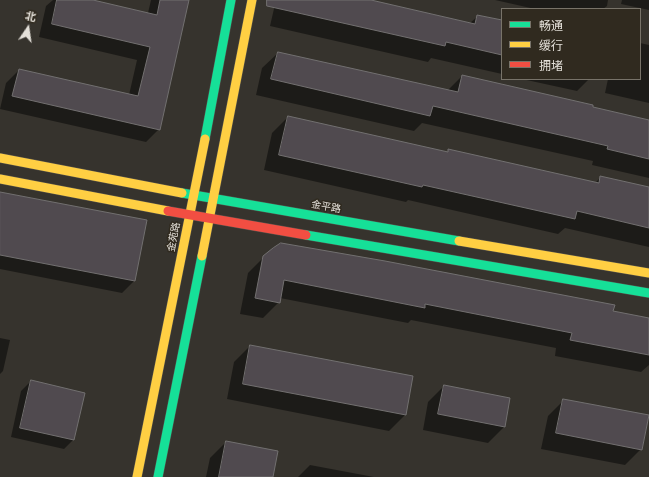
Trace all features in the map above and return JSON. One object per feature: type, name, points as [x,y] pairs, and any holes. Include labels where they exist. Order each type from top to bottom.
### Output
[{"type":"street","name":"金苑路","points":[[137,477],[190,215],[231,0]]},
{"type":"street","points":[[158,477],[252,0]]},
{"type":"street","name":"金平路","points":[[0,158],[193,195],[649,273]]},
{"type":"street","points":[[0,179],[210,219],[649,293]]},
{"type":"building","points":[[57,0],[93,0],[157,15],[160,0],[189,0],[160,130],[12,96],[19,69],[138,96],[150,47],[52,24]]},
{"type":"building","points":[[267,0],[371,0],[475,24],[477,15],[501,20],[501,55],[446,42],[445,46],[267,6]]},
{"type":"building","points":[[278,52],[458,92],[462,75],[593,105],[593,107],[649,120],[649,159],[607,149],[608,146],[433,106],[430,116],[271,79]]},
{"type":"building","points":[[288,116],[448,152],[448,149],[599,183],[600,176],[649,187],[649,228],[577,211],[575,219],[279,155]]},
{"type":"building","points":[[0,192],[147,220],[135,281],[0,255]]},
{"type":"building","points":[[281,243],[385,261],[615,305],[613,311],[649,318],[649,355],[570,340],[572,333],[425,304],[425,308],[284,280],[280,303],[255,298],[263,256]]},
{"type":"building","points":[[250,345],[413,376],[406,415],[243,384]]},
{"type":"building","points":[[31,380],[85,393],[74,440],[20,428]]},
{"type":"building","points":[[444,385],[510,398],[505,427],[438,414]]},
{"type":"building","points":[[563,399],[649,415],[642,450],[556,433]]},
{"type":"building","points":[[226,441],[278,451],[273,477],[219,477]]},
{"type":"traffic: fast","points":[[205,139],[231,0]]},
{"type":"traffic: fast","points":[[182,193],[459,241]]},
{"type":"traffic: fast","points":[[306,235],[649,293]]},
{"type":"traffic: fast","points":[[158,477],[202,256]]},
{"type":"traffic: slow","points":[[202,256],[252,0]]},
{"type":"traffic: slow","points":[[137,477],[205,139]]},
{"type":"traffic: slow","points":[[0,158],[182,193]]},
{"type":"traffic: slow","points":[[0,179],[168,211]]},
{"type":"traffic: slow","points":[[459,241],[649,273]]},
{"type":"traffic: jam","points":[[168,211],[306,235]]}]
